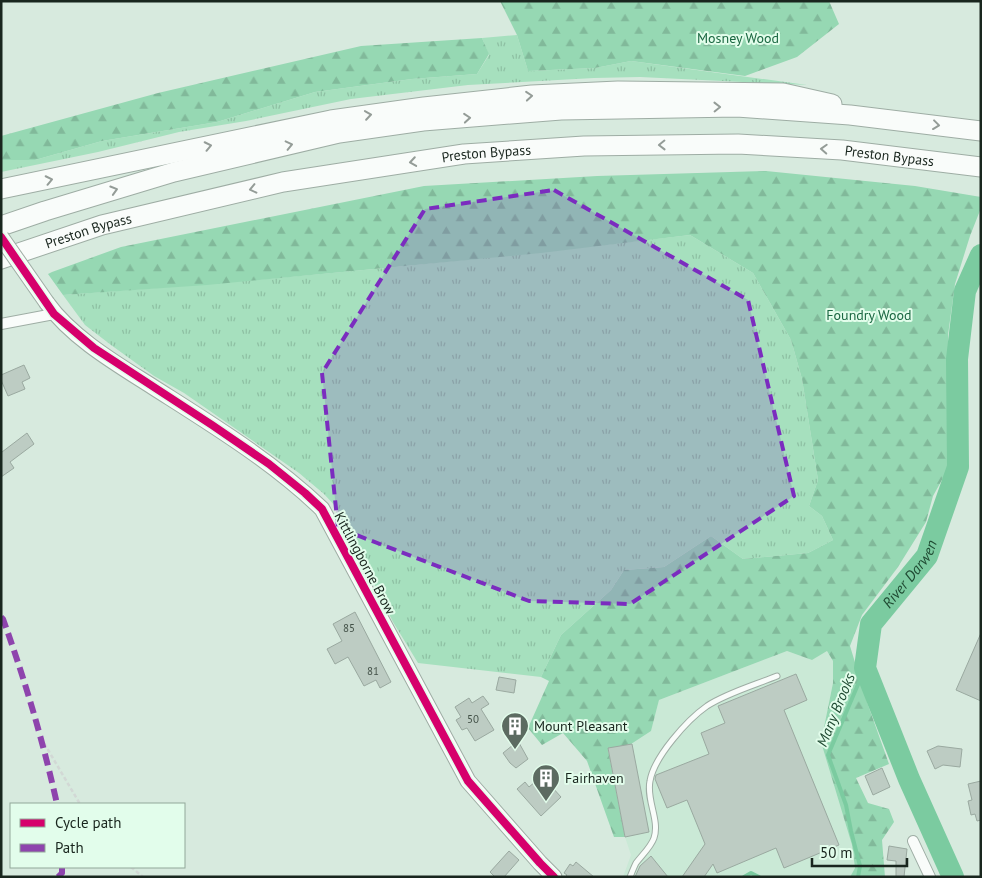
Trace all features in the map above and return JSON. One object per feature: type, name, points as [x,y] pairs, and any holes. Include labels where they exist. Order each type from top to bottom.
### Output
[{"type":"highway","points":[[1,189],[331,120],[532,95],[618,91],[783,93],[909,122]]},
{"type":"highway","points":[[1,226],[174,172],[340,133],[423,121],[561,110],[737,107],[850,114],[972,130]]},
{"type":"highway","name":"Preston Bypass","points":[[1,259],[102,225],[283,182],[464,154],[584,146],[738,144],[842,150],[981,167]]},
{"type":"street","name":"Kittlingborne Brow","points":[[1,238],[51,308],[94,348],[269,464],[306,493],[322,509],[468,781],[554,877]]},
{"type":"street","points":[[1,324],[51,308]]},
{"type":"street","points":[[913,841],[930,877]]},
{"type":"lane","points":[[630,877],[635,864],[654,838],[655,824],[649,782],[655,767],[666,750],[688,724],[707,706],[777,676]]},
{"type":"path","points":[[41,738],[79,803]]},
{"type":"path","points":[[132,868],[143,877]]},
{"type":"highlighted area","points":[[554,190],[748,300],[794,496],[630,604],[529,601],[338,528],[322,373],[425,209]]},
{"type":"shaded area","points":[[787,651],[812,660],[827,651],[833,661],[833,683],[821,742],[852,845],[855,868],[850,877],[623,877],[631,855],[625,837],[608,748],[651,731],[659,700]]},
{"type":"green space","name":"Mosney Wood","points":[[500,1],[829,1],[839,24],[797,57],[745,76],[631,61],[595,68],[528,71],[517,35]]},
{"type":"green space","points":[[517,35],[528,71],[595,68],[631,61],[807,85],[640,77],[468,85],[351,99],[246,121],[179,132],[98,152],[1,172],[1,160],[35,160],[102,141],[217,122],[315,92],[412,79],[477,74],[489,55],[482,38]]},
{"type":"green space","points":[[482,38],[489,54],[477,74],[412,79],[315,92],[217,122],[102,141],[35,160],[1,160],[1,136],[158,93],[361,46]]},
{"type":"green space","name":"Foundry Wood","points":[[766,171],[915,186],[981,197],[981,208],[955,284],[948,335],[948,469],[933,496],[926,522],[898,567],[862,615],[850,646],[889,764],[856,778],[868,803],[889,809],[894,822],[882,840],[885,877],[850,877],[855,868],[852,845],[821,742],[833,683],[833,661],[827,651],[812,660],[787,651],[659,700],[651,731],[631,744],[608,749],[625,837],[614,837],[587,761],[563,733],[542,745],[528,728],[549,681],[541,677],[561,635],[611,590],[624,570],[664,567],[711,536],[743,559],[808,553],[833,540],[822,516],[809,506],[818,480],[802,379],[791,340],[753,273],[690,235],[541,253],[207,285],[63,295],[48,274],[121,247],[424,186],[597,176]]},
{"type":"green space","points":[[690,235],[753,273],[791,340],[802,379],[818,480],[809,506],[822,516],[833,540],[808,553],[743,559],[711,536],[664,567],[624,570],[611,590],[561,635],[541,677],[418,663],[393,622],[336,507],[324,494],[299,473],[111,345],[85,325],[63,295],[377,269]]},
{"type":"building","points":[[24,365],[30,378],[22,382],[25,389],[8,396],[1,380],[1,375]]},
{"type":"building","points":[[27,433],[34,444],[10,462],[14,468],[1,477],[1,451]]},
{"type":"building","points":[[355,612],[391,682],[380,688],[376,680],[364,686],[348,657],[335,664],[327,649],[342,641],[333,624]]},
{"type":"building","points":[[981,633],[981,701],[956,690]]},
{"type":"building","points":[[796,674],[807,700],[784,710],[839,845],[784,868],[776,848],[717,873],[713,864],[704,877],[682,877],[705,844],[687,800],[667,808],[655,779],[656,775],[709,754],[701,733],[725,723],[718,706]]},
{"type":"building","points":[[499,677],[516,680],[514,693],[496,690]]},
{"type":"building","points":[[483,696],[489,704],[481,709],[494,730],[475,741],[467,728],[462,730],[456,720],[461,717],[455,707],[469,698],[472,703]]},
{"type":"building","name":"Mount Pleasant","points":[[518,741],[528,759],[516,768],[503,753]]},
{"type":"building","points":[[632,744],[649,832],[625,837],[608,748]]},
{"type":"building","points":[[938,746],[962,749],[960,767],[943,765],[935,769],[927,751]]},
{"type":"building","points":[[882,768],[890,787],[873,795],[865,776]]},
{"type":"building","points":[[542,776],[561,797],[541,816],[517,789],[525,782],[529,787]]},
{"type":"building","points":[[981,781],[981,820],[977,821],[975,814],[971,815],[968,801],[972,800],[968,784]]},
{"type":"building","points":[[889,846],[907,849],[904,877],[896,877],[896,861],[887,860]]},
{"type":"building","points":[[509,851],[519,860],[504,877],[495,877],[490,872]]},
{"type":"building","points":[[651,856],[668,877],[635,877],[640,866]]},
{"type":"building","points":[[576,862],[594,877],[565,877],[567,875],[564,873],[570,864],[573,866]]},
{"type":"waterway","name":"River Darwen","points":[[953,877],[909,779],[865,668],[871,624],[927,556],[958,467],[957,359],[965,291],[981,255]]},
{"type":"waterway","name":"Many Brooks","points":[[858,877],[860,866],[846,805],[828,755],[865,668]]},
{"type":"waterway","name":"Many Brooks","points":[[744,877],[751,873],[759,877]]},
{"type":"marked path","points":[[1,617],[33,711],[57,803]]},
{"type":"marked path","points":[[58,877],[62,873],[62,868]]},
{"type":"cycle path","points":[[1,237],[54,314],[94,348],[269,464],[322,509],[468,781],[554,877]]},
{"type":"place","name":"Mount Pleasant","points":[[515,750]]},
{"type":"place","name":"Fairhaven","points":[[546,802]]}]
